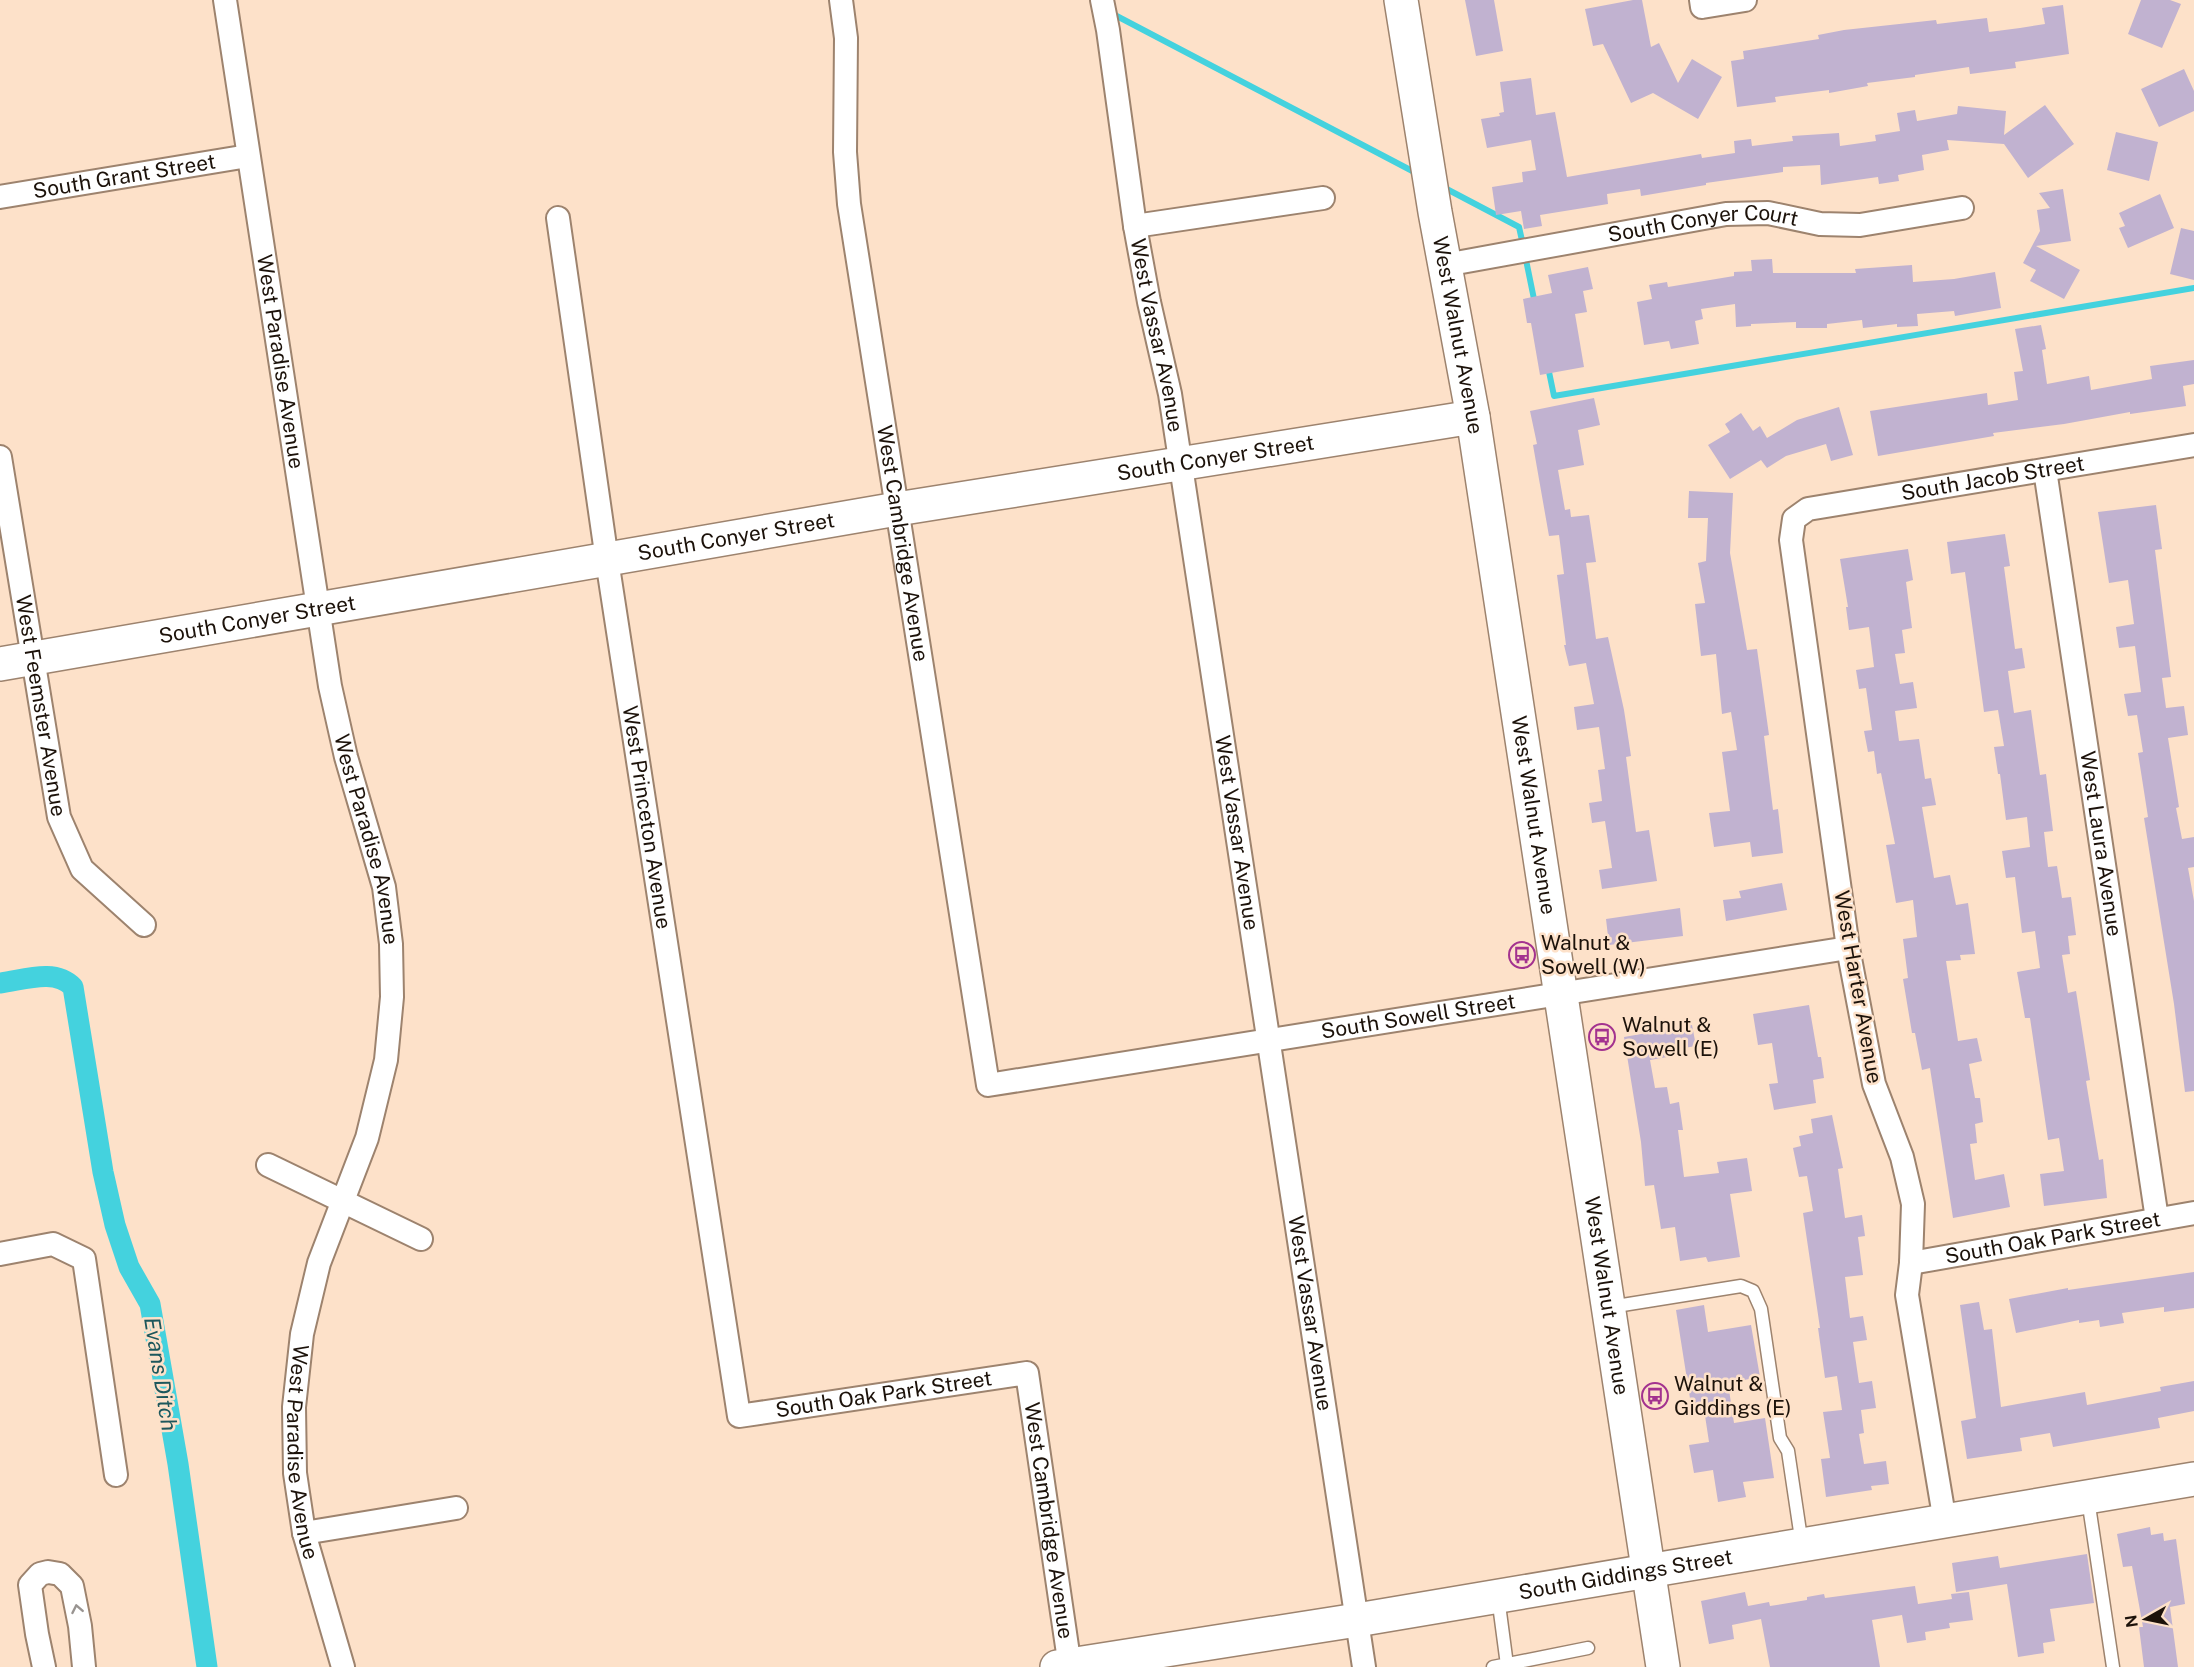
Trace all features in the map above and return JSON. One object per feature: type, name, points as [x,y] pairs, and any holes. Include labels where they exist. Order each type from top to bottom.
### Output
[{"type":"street","name":"West Paradise Avenue","points":[[225,0],[330,686],[346,757],[384,887],[391,944],[392,998],[386,1060],[367,1138],[320,1263],[302,1334],[294,1407],[295,1473],[304,1533],[343,1667]]},
{"type":"street","name":"West Cambridge Avenue","points":[[842,0],[846,38],[845,153],[849,204],[988,1084]]},
{"type":"street","name":"West Vassar Avenue","points":[[1102,0],[1149,302],[1170,394],[1364,1667]]},
{"type":"street","name":"West Walnut Avenue","points":[[1401,0],[1473,417],[1663,1667]]},
{"type":"street","points":[[1701,4],[1745,0]]},
{"type":"street","name":"South Grant Street","points":[[0,197],[248,156]]},
{"type":"street","points":[[1136,226],[1323,198]]},
{"type":"street","name":"South Conyer Court","points":[[1445,265],[1726,214],[1768,213],[1820,224],[1860,225],[1962,208]]},
{"type":"street","name":"West Princeton Avenue","points":[[558,219],[607,560],[739,1416]]},
{"type":"street","name":"South Conyer Street","points":[[0,664],[897,509],[1473,417]]},
{"type":"street","name":"South Jacob Street","points":[[1794,519],[1808,509],[2194,445]]},
{"type":"street","name":"West Feemster Avenue","points":[[0,457],[58,817],[82,869],[144,925]]},
{"type":"street","name":"West Laura Avenue","points":[[2045,470],[2157,1219]]},
{"type":"street","name":"West Harter Avenue","points":[[1794,519],[1791,540],[1848,948],[1874,1084],[1902,1157],[1913,1204],[1911,1263],[1907,1295],[1945,1522]]},
{"type":"street","name":"South Sowell Street","points":[[988,1084],[1268,1042],[1848,948]]},
{"type":"street","points":[[268,1165],[421,1239]]},
{"type":"street","name":"South Oak Park Street","points":[[1911,1263],[2194,1213]]},
{"type":"street","points":[[0,1254],[53,1244],[84,1259],[116,1475]]},
{"type":"street","name":"West Cambridge Avenue","points":[[1027,1373],[1066,1666]]},
{"type":"street","name":"South Oak Park Street","points":[[739,1416],[1027,1373]]},
{"type":"street","name":"South Giddings Street","points":[[1066,1666],[1649,1572],[2194,1479]]},
{"type":"street","points":[[304,1533],[456,1508]]},
{"type":"street","points":[[44,1667],[30,1585],[40,1574],[48,1572],[60,1574],[72,1586],[80,1626],[84,1667]]},
{"type":"lane","points":[[1608,1308],[1741,1286],[1753,1291],[1761,1309],[1780,1438],[1788,1450],[1802,1546]]},
{"type":"lane","points":[[2088,1497],[2113,1667]]},
{"type":"lane","points":[[1498,1597],[1508,1665]]},
{"type":"lane","points":[[1493,1667],[1588,1648]]},
{"type":"building","points":[[1465,0],[1494,0],[1503,51],[1476,56]]},
{"type":"building","points":[[1642,0],[1651,47],[1659,43],[1678,83],[1692,59],[1722,77],[1698,119],[1653,93],[1631,103],[1603,44],[1593,46],[1585,9]]},
{"type":"building","points":[[2141,0],[2170,0],[2181,4],[2162,48],[2128,34]]},
{"type":"building","points":[[2063,5],[2069,54],[2015,62],[2016,68],[1970,74],[1969,67],[1867,83],[1868,86],[1829,93],[1829,90],[1775,97],[1776,102],[1737,107],[1731,61],[1744,59],[1743,51],[1819,39],[1818,35],[1844,30],[1936,20],[1937,24],[1987,18],[1989,32],[2020,28],[2045,24],[2042,8]]},
{"type":"building","points":[[2184,69],[2194,91],[2194,111],[2159,127],[2141,89]]},
{"type":"building","points":[[1531,78],[1536,115],[1555,112],[1567,177],[1701,154],[1702,158],[1735,153],[1734,141],[1751,139],[1752,146],[1793,141],[1792,136],[1839,133],[1840,146],[1876,141],[1875,135],[1900,131],[1897,113],[1915,110],[1917,121],[1957,114],[1958,106],[2006,111],[2004,135],[2045,105],[2074,144],[2028,178],[2004,144],[1947,140],[1949,150],[1922,155],[1924,170],[1898,175],[1899,181],[1879,184],[1878,177],[1821,185],[1820,165],[1783,167],[1783,172],[1706,183],[1706,185],[1641,196],[1640,189],[1607,194],[1608,204],[1540,215],[1542,226],[1524,229],[1521,211],[1496,215],[1492,187],[1523,182],[1522,172],[1536,170],[1531,140],[1487,148],[1481,119],[1500,116],[1499,113],[1504,112],[1500,82]]},
{"type":"building","points":[[2116,132],[2158,142],[2149,181],[2107,170]]},
{"type":"building","points":[[2063,189],[2071,241],[2036,246],[2080,270],[2064,299],[2030,281],[2036,270],[2023,263],[2040,231],[2037,210],[2050,208],[2039,193]]},
{"type":"building","points":[[2160,194],[2174,228],[2128,248],[2119,228],[2125,226],[2119,213]]},
{"type":"building","points":[[2181,228],[2194,231],[2194,280],[2170,274]]},
{"type":"building","points":[[1772,259],[1773,273],[1856,273],[1855,269],[1912,265],[1913,282],[1954,279],[1995,272],[2001,308],[1955,316],[1954,311],[1917,314],[1918,326],[1897,327],[1897,324],[1863,328],[1862,320],[1827,324],[1827,328],[1796,328],[1796,322],[1736,327],[1735,304],[1701,309],[1703,319],[1695,321],[1699,344],[1671,349],[1669,341],[1644,345],[1637,302],[1652,299],[1649,285],[1667,282],[1668,287],[1734,276],[1734,272],[1752,271],[1751,260]]},
{"type":"building","points":[[1588,267],[1593,289],[1583,291],[1587,312],[1575,314],[1584,367],[1540,375],[1531,323],[1527,323],[1523,299],[1552,293],[1548,275]]},
{"type":"building","points":[[2041,325],[2046,349],[2042,350],[2047,384],[2089,376],[2091,390],[2152,379],[2150,366],[2194,360],[2194,384],[2183,386],[2186,406],[2130,414],[2130,412],[2064,424],[1993,433],[1994,436],[1878,456],[1870,411],[1987,393],[1988,405],[2018,400],[2014,372],[2023,371],[2015,329]]},
{"type":"building","points":[[1594,398],[1600,425],[1578,430],[1584,465],[1558,470],[1565,510],[1570,509],[1571,517],[1589,515],[1596,562],[1586,563],[1596,639],[1608,637],[1624,710],[1631,756],[1626,757],[1636,832],[1649,830],[1657,881],[1602,889],[1599,870],[1612,868],[1605,821],[1592,823],[1589,803],[1602,801],[1598,770],[1605,769],[1599,727],[1577,730],[1574,707],[1594,704],[1586,663],[1569,666],[1564,645],[1566,645],[1557,575],[1564,574],[1559,535],[1549,536],[1533,445],[1537,444],[1530,411]]},
{"type":"building","points":[[1839,407],[1853,455],[1831,461],[1826,444],[1786,456],[1767,468],[1761,460],[1730,479],[1708,445],[1730,432],[1725,424],[1741,413],[1753,431],[1760,426],[1767,438],[1797,420]]},
{"type":"building","points":[[1689,491],[1733,493],[1730,553],[1747,650],[1757,649],[1769,735],[1764,736],[1773,810],[1778,809],[1783,853],[1752,857],[1750,842],[1714,847],[1709,813],[1730,811],[1722,752],[1737,750],[1731,712],[1722,714],[1716,654],[1701,656],[1695,604],[1705,603],[1698,563],[1706,561],[1708,518],[1688,518]]},
{"type":"building","points":[[2156,505],[2162,549],[2155,550],[2171,677],[2162,678],[2166,708],[2184,706],[2188,735],[2168,738],[2179,807],[2176,808],[2182,839],[2194,837],[2194,867],[2188,868],[2194,901],[2194,1091],[2185,1092],[2174,1004],[2144,818],[2148,817],[2138,753],[2143,752],[2137,715],[2128,716],[2124,694],[2141,692],[2135,646],[2119,648],[2116,627],[2134,624],[2128,580],[2109,583],[2098,512]]},
{"type":"building","points":[[2005,534],[2010,566],[2004,567],[2015,649],[2022,648],[2025,668],[2008,671],[2014,713],[2031,710],[2040,775],[2046,774],[2053,831],[2044,832],[2048,867],[2057,866],[2062,898],[2071,897],[2076,935],[2068,936],[2070,954],[2062,955],[2068,993],[2076,991],[2090,1080],[2086,1081],[2099,1160],[2103,1159],[2107,1198],[2044,1206],[2040,1174],[2064,1171],[2059,1138],[2048,1140],[2030,1018],[2025,1018],[2017,972],[2040,968],[2035,931],[2022,933],[2015,877],[2006,878],[2002,851],[2030,847],[2027,817],[2006,820],[1994,747],[2004,746],[1998,710],[1984,712],[1965,572],[1951,574],[1947,542]]},
{"type":"building","points":[[1908,549],[1913,580],[1906,582],[1912,628],[1902,630],[1905,653],[1895,654],[1900,684],[1913,682],[1917,708],[1895,711],[1899,741],[1919,739],[1925,779],[1931,778],[1936,805],[1922,807],[1934,878],[1950,875],[1956,905],[1968,903],[1975,954],[1960,955],[1961,960],[1946,961],[1958,1041],[1977,1038],[1982,1061],[1969,1064],[1975,1098],[1980,1098],[1983,1122],[1975,1124],[1977,1143],[1970,1144],[1975,1180],[2004,1174],[2010,1207],[1953,1218],[1930,1068],[1922,1070],[1915,1033],[1912,1033],[1903,979],[1908,978],[1903,939],[1917,937],[1913,900],[1896,903],[1886,845],[1895,844],[1881,773],[1877,774],[1874,751],[1868,752],[1864,731],[1872,730],[1866,688],[1859,689],[1856,670],[1874,667],[1869,627],[1849,630],[1846,607],[1848,607],[1840,559]]},
{"type":"building","points":[[1782,883],[1787,910],[1726,921],[1723,900],[1741,898],[1739,891]]},
{"type":"building","points":[[1680,908],[1683,936],[1609,945],[1606,919]]},
{"type":"building","points":[[1809,1005],[1824,1078],[1813,1080],[1816,1103],[1774,1110],[1769,1084],[1778,1083],[1772,1043],[1758,1045],[1753,1014]]},
{"type":"building","points":[[1692,1025],[1696,1046],[1678,1049],[1679,1055],[1650,1060],[1655,1088],[1667,1087],[1670,1104],[1679,1102],[1683,1130],[1678,1130],[1684,1177],[1719,1173],[1717,1162],[1747,1158],[1752,1191],[1730,1194],[1740,1257],[1708,1262],[1706,1257],[1680,1261],[1675,1227],[1661,1229],[1654,1185],[1645,1186],[1641,1142],[1624,1037]]},
{"type":"building","points":[[1832,1115],[1843,1168],[1838,1169],[1845,1218],[1862,1215],[1865,1236],[1858,1237],[1863,1275],[1845,1277],[1850,1318],[1863,1316],[1867,1340],[1853,1342],[1859,1383],[1872,1381],[1876,1408],[1861,1410],[1864,1433],[1859,1434],[1864,1464],[1886,1461],[1889,1484],[1871,1486],[1872,1490],[1826,1497],[1821,1459],[1830,1458],[1823,1412],[1842,1410],[1837,1376],[1825,1378],[1803,1213],[1813,1211],[1807,1176],[1799,1177],[1793,1148],[1801,1146],[1799,1136],[1813,1133],[1811,1119]]},
{"type":"building","points":[[2194,1272],[2194,1308],[2164,1312],[2164,1307],[2122,1313],[2124,1323],[2100,1327],[2099,1320],[2079,1323],[2079,1320],[2016,1333],[2009,1299],[2068,1288],[2068,1290]]},
{"type":"building","points":[[1979,1302],[1984,1330],[1992,1329],[2001,1407],[2085,1392],[2087,1405],[2161,1391],[2160,1387],[2194,1381],[2194,1411],[2158,1418],[2160,1428],[2053,1447],[2050,1433],[2020,1438],[2022,1451],[1967,1459],[1961,1421],[1976,1418],[1960,1305]]},
{"type":"building","points":[[1704,1305],[1708,1332],[1751,1325],[1760,1377],[1728,1383],[1734,1423],[1765,1418],[1774,1478],[1743,1482],[1746,1497],[1718,1502],[1713,1470],[1694,1473],[1689,1445],[1709,1442],[1704,1409],[1692,1411],[1676,1310]]},
{"type":"building","points":[[2150,1527],[2151,1535],[2163,1533],[2164,1541],[2176,1539],[2185,1604],[2170,1607],[2178,1667],[2144,1667],[2139,1627],[2143,1627],[2132,1566],[2123,1567],[2117,1534]]},
{"type":"building","points":[[2087,1554],[2094,1603],[2050,1609],[2055,1641],[2043,1643],[2044,1653],[2018,1657],[2007,1584],[1956,1592],[1952,1563],[1998,1556],[2000,1568]]},
{"type":"building","points":[[1915,1586],[1918,1604],[1952,1599],[1951,1594],[1969,1592],[1973,1620],[1949,1623],[1950,1628],[1925,1632],[1926,1640],[1907,1643],[1902,1615],[1872,1620],[1880,1667],[1770,1667],[1761,1619],[1732,1625],[1734,1639],[1709,1644],[1701,1601],[1745,1592],[1748,1606],[1769,1602],[1770,1606],[1807,1600],[1807,1597],[1824,1594],[1825,1598]]},
{"type":"waterway","points":[[1111,13],[1418,174]]},
{"type":"waterway","points":[[1441,186],[1519,227],[1523,245]]},
{"type":"waterway","points":[[1525,255],[1535,304]]},
{"type":"waterway","points":[[1548,367],[1554,396],[2194,288]]},
{"type":"waterway","name":"Evans Ditch","points":[[0,983],[48,977],[66,981],[73,987],[103,1172],[115,1225],[129,1267],[150,1304],[178,1464],[207,1667]]},
{"type":"place","name":"Walnut & Sowell (W)","points":[[1522,955]]},
{"type":"place","name":"Walnut & Sowell (E)","points":[[1602,1037]]},
{"type":"place","name":"Walnut & Giddings (E)","points":[[1655,1396]]}]
